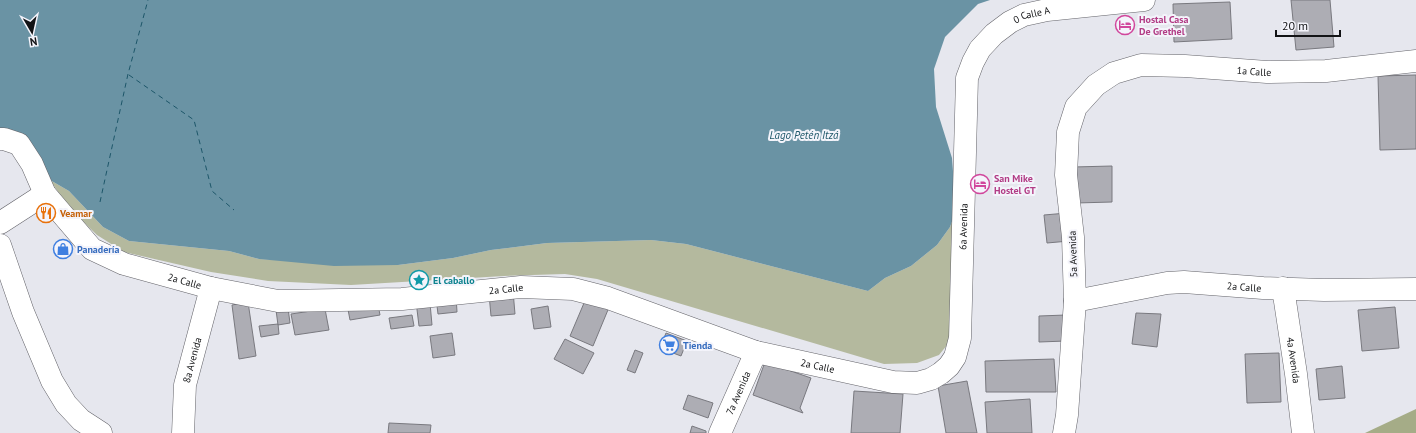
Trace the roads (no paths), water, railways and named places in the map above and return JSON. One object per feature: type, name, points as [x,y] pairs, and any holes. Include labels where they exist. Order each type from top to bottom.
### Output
[{"type":"street","name":"0 Calle A","points":[[994,34],[1010,22],[1024,15],[1047,10],[1144,0]]},
{"type":"street","name":"6a Avenida","points":[[941,373],[956,357],[960,338],[967,78],[980,49],[994,34]]},
{"type":"street","name":"1a Calle","points":[[1096,85],[1114,73],[1141,65],[1185,66],[1267,72],[1326,71],[1416,61]]},
{"type":"street","name":"5a Avenida","points":[[1064,433],[1067,415],[1075,301],[1073,237],[1066,175],[1068,132],[1076,107],[1096,85]]},
{"type":"street","name":"2a Calle","points":[[0,139],[4,138],[19,144],[32,164],[45,194],[92,249],[124,264],[211,288],[278,301],[402,299],[521,286],[573,290],[608,298],[756,352],[893,382],[917,383],[931,379],[941,373]]},
{"type":"street","points":[[0,223],[45,194]]},
{"type":"street","points":[[0,246],[23,312],[52,381],[66,404],[81,420],[101,433]]},
{"type":"street","name":"2a Calle","points":[[1075,301],[1167,283],[1184,282],[1263,288],[1324,290],[1416,289]]},
{"type":"street","name":"8a Avenida","points":[[183,433],[185,385],[211,288]]},
{"type":"street","name":"4a Avenida","points":[[1283,288],[1303,433]]},
{"type":"street","name":"7a Avenida","points":[[720,433],[756,352]]},
{"type":"water","name":"Lago Petén Itzá","points":[[0,0],[990,0],[978,4],[945,37],[934,69],[936,107],[952,158],[956,210],[950,227],[937,245],[911,266],[885,278],[868,291],[686,244],[651,240],[547,243],[491,250],[453,258],[398,265],[334,266],[259,259],[229,251],[129,241],[103,227],[69,191],[50,180],[0,129]]},
{"type":"place","name":"Hostal Casa De Grethel","points":[[1125,25]]},
{"type":"place","name":"San Mike Hostel GT","points":[[980,184]]},
{"type":"place","name":"Veamar","points":[[46,213]]},
{"type":"place","name":"Panadería","points":[[63,249]]},
{"type":"place","name":"El caballo","points":[[419,280]]},
{"type":"place","name":"Tienda","points":[[669,345]]}]
